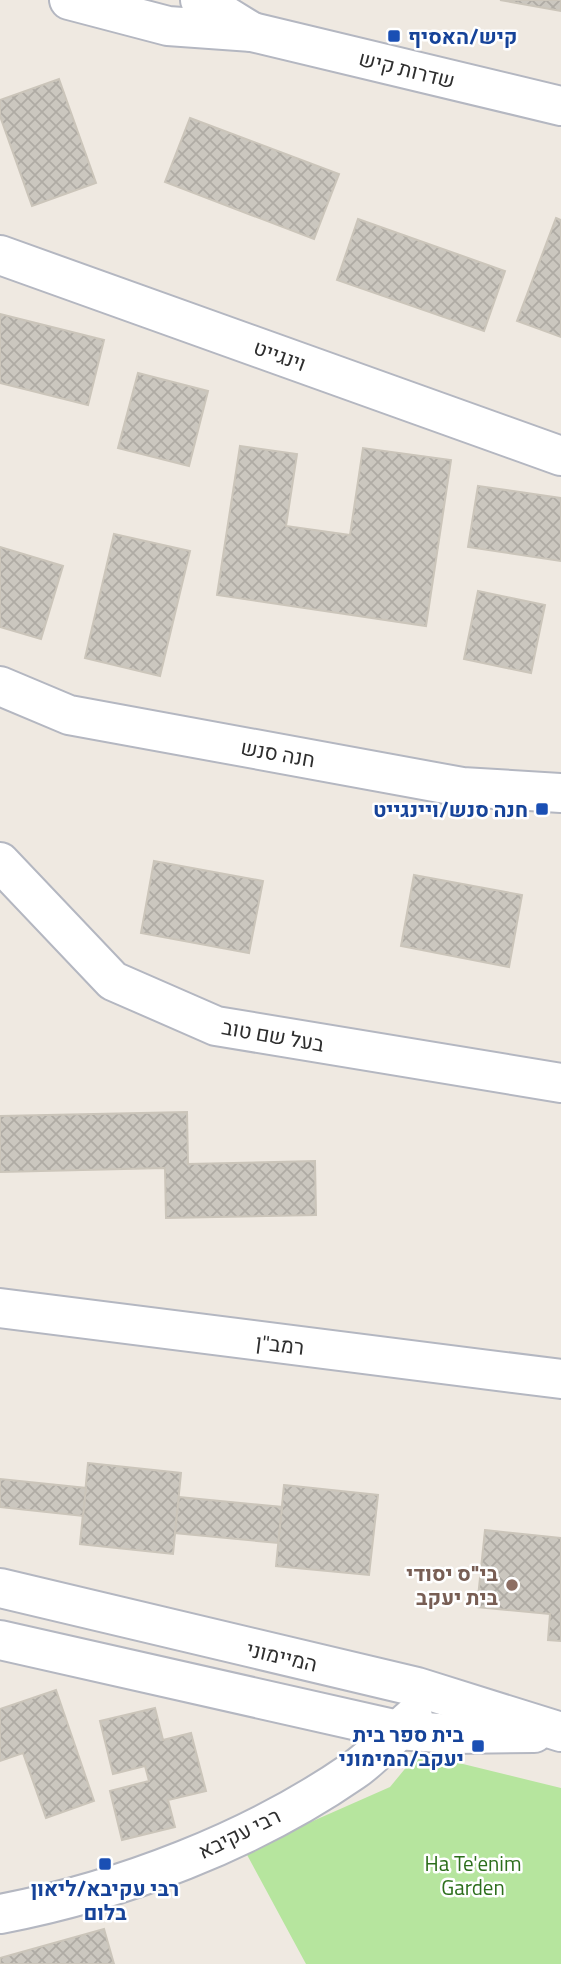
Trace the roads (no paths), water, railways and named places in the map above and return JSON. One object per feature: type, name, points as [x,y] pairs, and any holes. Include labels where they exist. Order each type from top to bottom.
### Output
[{"type":"street","name":"שדרות קיש","points":[[69,0],[137,9],[201,31],[252,32],[561,106]]},
{"type":"street","name":"שדרות קיש","points":[[200,0],[252,32]]},
{"type":"street","name":"וינגייט","points":[[0,255],[561,456]]},
{"type":"street","name":"חנה סנש","points":[[0,686],[69,715],[462,787],[561,793]]},
{"type":"street","name":"בעל שם טוב","points":[[0,862],[113,981],[216,1026],[561,1083]]},
{"type":"street","name":"רמב\"ן","points":[[0,1308],[561,1379]]},
{"type":"street","name":"המיימוני","points":[[0,1588],[451,1696],[561,1732]]},
{"type":"street","name":"המיימוני","points":[[0,1640],[398,1730],[451,1734],[561,1732]]},
{"type":"street","name":"רבי עקיבא","points":[[0,1914],[114,1886],[175,1864],[320,1792],[356,1769],[429,1706],[451,1696]]},
{"type":"place","name":"קיש/האסיף","points":[[394,36]]},
{"type":"place","name":"חנה סנש/ויינגייט","points":[[542,809]]},
{"type":"place","name":"בי\"ס יסודי בית יעקב","points":[[512,1585]]},
{"type":"place","name":"בית ספר בית יעקב/המימוני","points":[[478,1746]]},
{"type":"place","name":"רבי עקיבא/ליאון בלום","points":[[105,1864]]},
{"type":"park label","name":"Ha Te'enim Garden","points":[[473,1875]]}]
